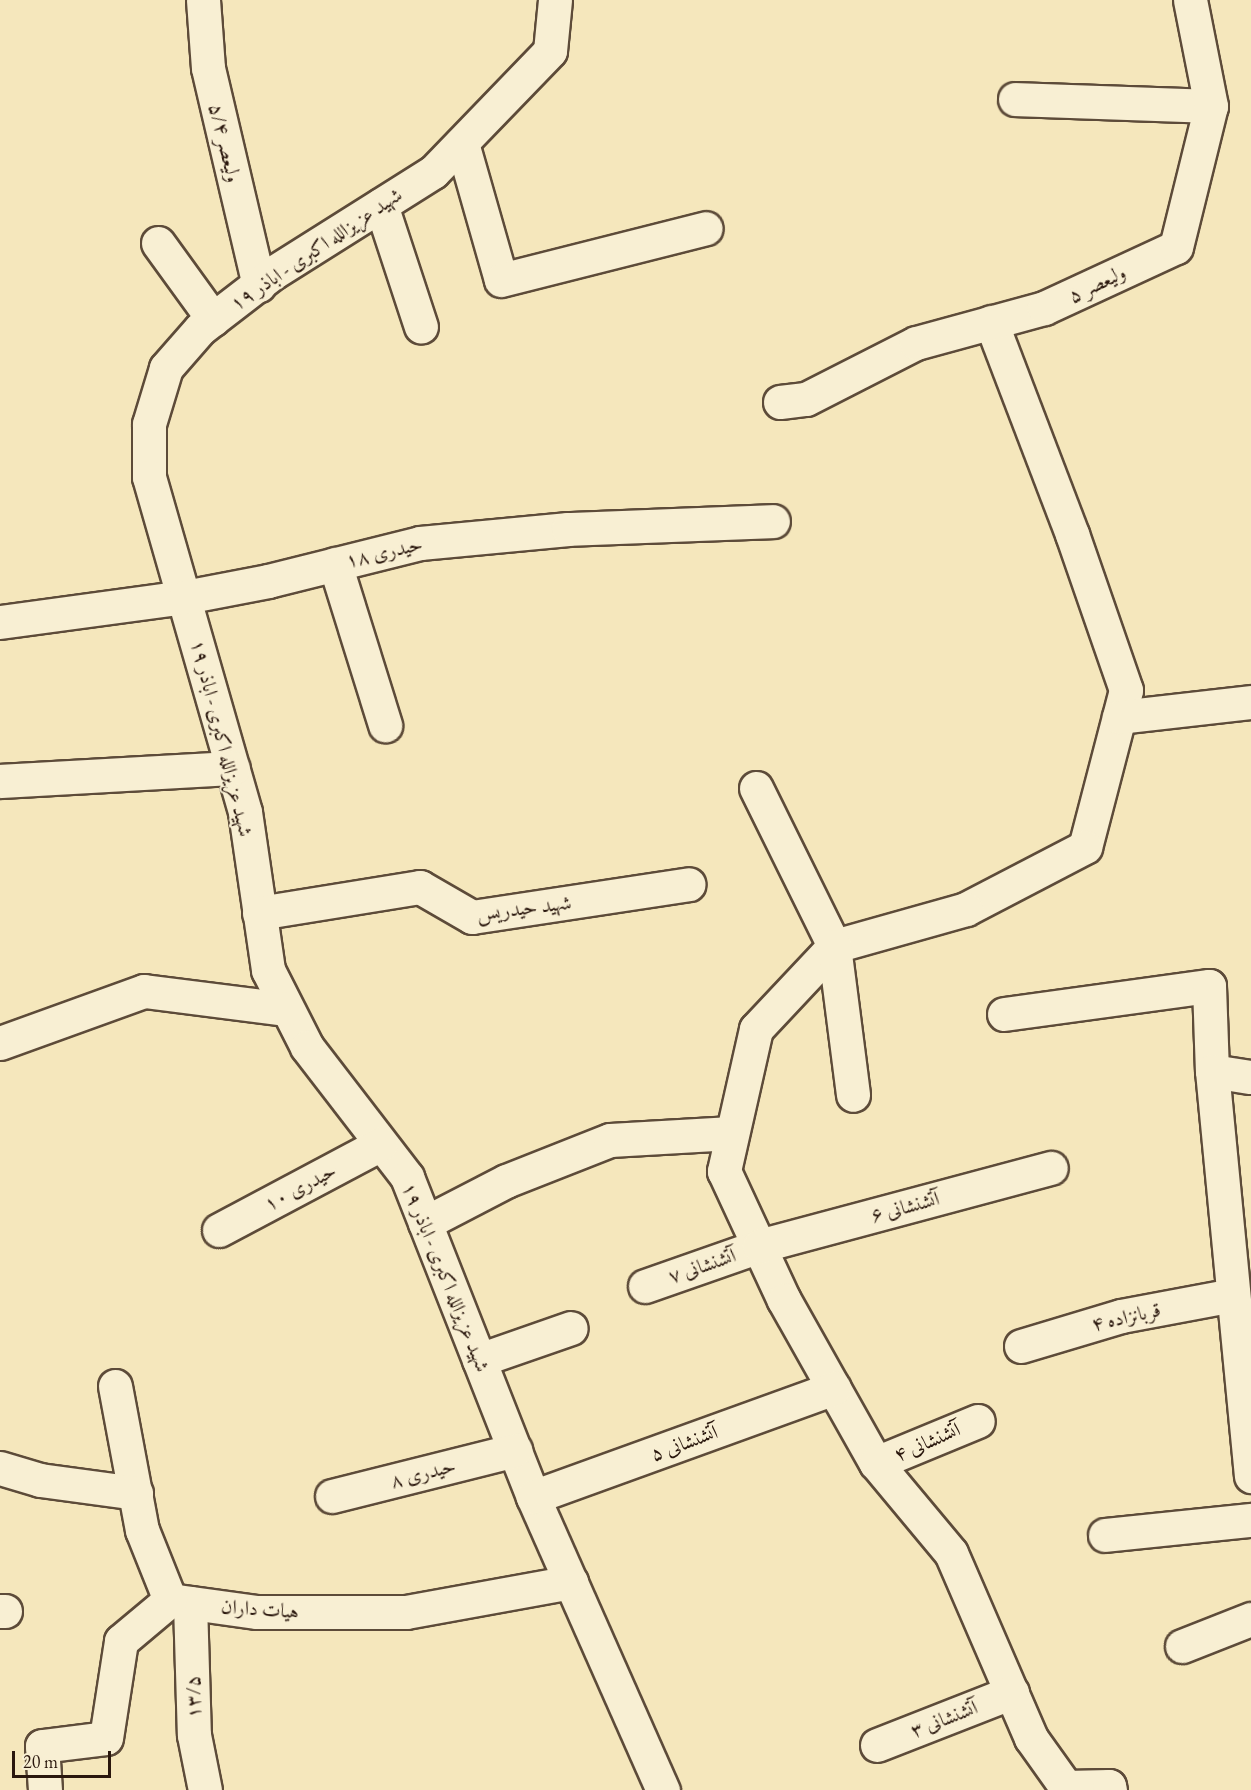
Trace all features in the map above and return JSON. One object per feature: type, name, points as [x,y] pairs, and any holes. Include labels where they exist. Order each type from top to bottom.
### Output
[{"type":"street","name":"ولیعصر ۵/۴","points":[[202,0],[208,68],[259,285]]},
{"type":"street","name":"شهید عزیزالله اکبری - اباذر ۱۹","points":[[555,0],[550,51],[434,172],[259,285],[213,319],[166,368],[149,424],[149,477],[245,812],[268,970],[307,1047],[406,1177],[652,1788]]},
{"type":"street","name":"ولیعصر ۵","points":[[780,402],[806,399],[916,343],[1044,308],[1176,247],[1210,106],[1190,0]]},
{"type":"street","points":[[1015,99],[1210,106]]},
{"type":"street","points":[[462,143],[501,280],[706,228]]},
{"type":"street","points":[[381,206],[421,327]]},
{"type":"street","points":[[158,243],[213,319]]},
{"type":"street","points":[[991,322],[1072,534],[1126,690],[1086,847],[966,909],[834,946],[756,1029],[724,1172],[759,1246],[876,1464],[951,1553],[1031,1738],[1062,1788],[1109,1786],[1110,1790]]},
{"type":"street","name":"حیدری ۱۸","points":[[0,622],[185,597],[420,543],[568,529],[773,521]]},
{"type":"street","points":[[334,564],[385,725]]},
{"type":"street","points":[[1119,717],[1251,702]]},
{"type":"street","points":[[0,781],[233,768]]},
{"type":"street","points":[[756,788],[834,946],[853,1095]]},
{"type":"street","name":"شهید حیدریس","points":[[259,913],[420,886],[472,917],[689,884]]},
{"type":"street","points":[[1004,1014],[1209,986],[1212,1071],[1251,1476]]},
{"type":"street","points":[[0,1043],[144,991],[287,1009]]},
{"type":"street","points":[[1212,1071],[1251,1077]]},
{"type":"street","points":[[425,1223],[506,1181],[610,1140],[732,1133]]},
{"type":"street","name":"حیدری ۱۰","points":[[219,1230],[381,1144]]},
{"type":"street","name":"آتشنشانی ۶","points":[[759,1246],[1051,1168]]},
{"type":"street","name":"آتشنشانی ۷","points":[[645,1286],[759,1246]]},
{"type":"street","name":"قربانزاده ۴","points":[[1021,1346],[1120,1316],[1233,1295]]},
{"type":"street","points":[[479,1360],[570,1328]]},
{"type":"street","points":[[45,1790],[42,1746],[106,1738],[121,1641],[180,1601],[142,1530],[116,1386]]},
{"type":"street","name":"آتشنشانی ۵","points":[[533,1497],[834,1388]]},
{"type":"street","name":"آتشنشانی ۴","points":[[876,1464],[978,1421]]},
{"type":"street","name":"حیدری ۸","points":[[332,1496],[515,1450]]},
{"type":"street","points":[[0,1468],[40,1480],[136,1493]]},
{"type":"street","points":[[1105,1535],[1251,1520]]},
{"type":"street","name":"هیات داران","points":[[180,1601],[257,1612],[406,1612],[571,1582]]},
{"type":"street","name":"۱۳/۵","points":[[180,1601],[194,1734],[206,1790]]},
{"type":"street","points":[[1182,1646],[1251,1619]]},
{"type":"street","name":"آتشنشانی ۳","points":[[877,1745],[1012,1692]]}]
